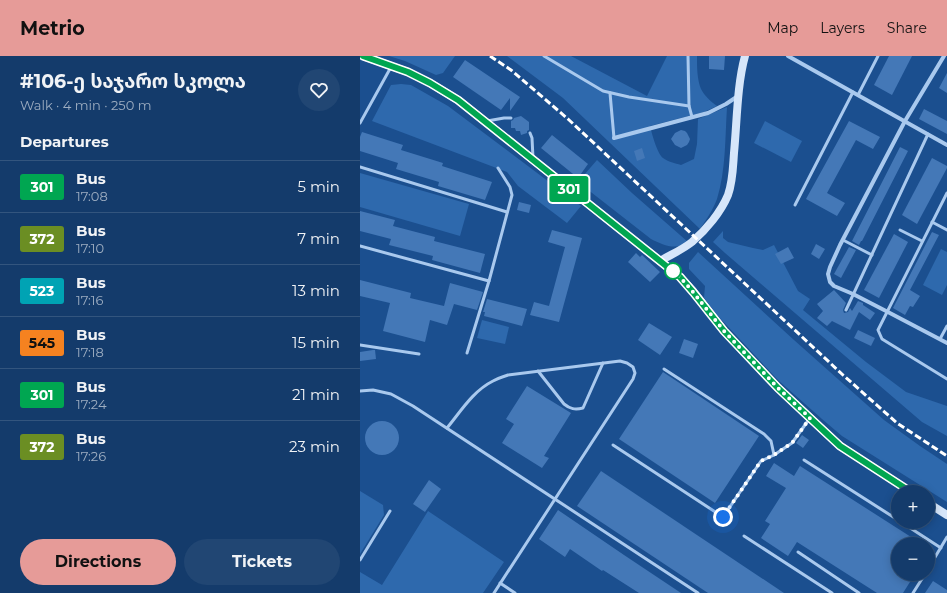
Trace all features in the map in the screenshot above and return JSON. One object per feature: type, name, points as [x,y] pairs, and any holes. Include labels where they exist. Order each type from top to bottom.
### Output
[{"type":"main road","points":[[363,56],[408,72],[458,100],[660,261],[680,277],[724,331],[778,388],[840,446],[900,485]]},
{"type":"main road","points":[[660,261],[690,244],[703,232],[722,206],[728,194],[733,177],[739,96],[745,56]]},
{"type":"main road","points":[[935,507],[947,515]]},
{"type":"street","points":[[788,56],[947,145]]},
{"type":"street","points":[[945,57],[905,121],[843,240],[828,274],[830,282],[834,286],[853,294],[947,343]]},
{"type":"street","points":[[614,138],[708,113],[739,96]]},
{"type":"lane","points":[[544,56],[603,91],[629,97],[689,106]]},
{"type":"lane","points":[[688,56],[689,106],[692,117]]},
{"type":"lane","points":[[796,61],[799,56]]},
{"type":"lane","points":[[858,95],[878,56]]},
{"type":"lane","points":[[360,123],[392,66]]},
{"type":"lane","points":[[795,205],[853,92]]},
{"type":"lane","points":[[610,93],[614,138]]},
{"type":"lane","points":[[485,122],[511,118]]},
{"type":"lane","points":[[530,133],[532,138],[533,160]]},
{"type":"lane","points":[[846,310],[928,134]]},
{"type":"lane","points":[[360,166],[507,212]]},
{"type":"lane","points":[[467,353],[489,281],[512,195],[510,187],[498,168]]},
{"type":"lane","points":[[947,193],[886,311],[878,330],[882,339],[947,379]]},
{"type":"lane","points":[[932,222],[947,230]]},
{"type":"lane","points":[[900,230],[922,241]]},
{"type":"lane","points":[[843,240],[872,255]]},
{"type":"lane","points":[[360,246],[489,281]]},
{"type":"lane","points":[[940,340],[947,326]]},
{"type":"lane","points":[[360,345],[419,354]]},
{"type":"lane","points":[[447,428],[469,400],[480,390],[493,381],[508,374],[620,361],[633,367],[635,373],[633,379],[494,593]]},
{"type":"lane","points":[[538,371],[564,404],[569,408],[577,409],[583,408],[603,363]]},
{"type":"lane","points":[[664,369],[764,434],[771,441],[774,455]]},
{"type":"lane","points":[[360,391],[373,390],[392,394],[413,406],[698,593]]},
{"type":"lane","points":[[613,445],[723,517],[761,461],[774,455],[792,443],[810,418]]},
{"type":"lane","points":[[804,460],[891,516]]},
{"type":"lane","points":[[360,560],[390,511]]},
{"type":"lane","points":[[912,529],[941,548]]},
{"type":"lane","points":[[744,536],[832,593]]},
{"type":"lane","points":[[935,558],[947,537]]},
{"type":"lane","points":[[798,552],[858,593]]},
{"type":"lane","points":[[913,593],[921,581]]},
{"type":"lane","points":[[500,583],[515,593]]},
{"type":"shaded area","points":[[389,56],[455,56],[443,73],[436,75],[405,61]]},
{"type":"shaded area","points":[[507,56],[571,56],[647,96],[667,56],[697,56],[697,69],[701,89],[704,94],[717,106],[704,112],[650,126],[661,156],[681,165],[694,159],[697,144],[698,119],[727,107],[725,154],[720,188],[714,207],[700,229],[563,98]]},
{"type":"shaded area","points":[[391,85],[411,85],[448,106],[581,206],[567,223],[518,186],[507,172],[372,121]]},
{"type":"shaded area","points":[[765,121],[802,141],[791,162],[754,143]]},
{"type":"shaded area","points":[[597,160],[688,242],[674,247],[651,239],[578,182]]},
{"type":"shaded area","points":[[360,173],[469,204],[460,236],[360,207]]},
{"type":"shaded area","points":[[723,231],[723,238],[728,242],[763,250],[774,245],[798,291],[810,299],[803,310],[866,362],[906,392],[947,406],[947,436],[922,422],[725,253],[713,242]]},
{"type":"shaded area","points":[[941,249],[947,252],[947,285],[942,295],[923,285]]},
{"type":"shaded area","points":[[698,252],[884,420],[947,464],[947,502],[935,494],[935,485],[920,485],[842,436],[778,380],[717,315],[704,298],[705,286],[689,269],[689,263]]},
{"type":"shaded area","points":[[482,320],[509,327],[505,344],[477,338]]},
{"type":"shaded area","points":[[360,491],[383,505],[384,515],[360,554]]},
{"type":"shaded area","points":[[428,511],[504,562],[483,593],[360,593],[360,572],[382,585]]},
{"type":"building","points":[[709,56],[725,56],[724,70],[709,69]]},
{"type":"building","points":[[889,56],[912,56],[892,95],[874,85]]},
{"type":"building","points":[[465,60],[520,97],[510,111],[510,98],[501,110],[453,77]]},
{"type":"building","points":[[947,73],[947,93],[939,88]]},
{"type":"building","points":[[924,109],[947,121],[947,134],[919,119]]},
{"type":"building","points":[[521,116],[529,122],[529,130],[527,133],[521,135],[520,131],[516,131],[515,128],[511,128],[511,121],[514,118]]},
{"type":"building","points":[[849,121],[880,137],[873,149],[856,140],[827,193],[845,203],[837,216],[806,199]]},
{"type":"building","points":[[681,130],[687,133],[690,139],[687,145],[681,148],[675,145],[671,139],[675,133]]},
{"type":"building","points":[[362,132],[403,145],[401,150],[443,163],[442,166],[492,182],[485,200],[438,186],[439,182],[396,169],[398,163],[360,151],[360,137]]},
{"type":"building","points":[[552,135],[588,164],[578,178],[541,148]]},
{"type":"building","points":[[900,147],[908,151],[859,245],[852,241]]},
{"type":"building","points":[[642,148],[645,158],[637,161],[634,151]]},
{"type":"building","points":[[932,158],[947,166],[947,168],[917,224],[902,215]]},
{"type":"building","points":[[519,202],[531,205],[529,213],[517,210]]},
{"type":"building","points":[[360,211],[395,220],[393,226],[435,237],[434,241],[485,254],[480,273],[432,260],[433,256],[389,245],[391,239],[360,231]]},
{"type":"building","points":[[552,230],[582,238],[559,322],[530,315],[534,302],[549,306],[565,247],[548,242]]},
{"type":"building","points":[[932,232],[939,235],[910,290],[920,296],[913,307],[910,306],[905,315],[893,308]]},
{"type":"building","points":[[894,234],[908,242],[879,298],[864,290]]},
{"type":"building","points":[[816,244],[825,249],[819,259],[811,254]]},
{"type":"building","points":[[788,247],[794,258],[781,264],[775,254]]},
{"type":"building","points":[[849,247],[856,250],[841,278],[834,274]]},
{"type":"building","points":[[636,253],[640,257],[642,255],[660,272],[650,282],[628,262]]},
{"type":"building","points":[[360,280],[411,293],[410,298],[444,306],[450,283],[483,292],[477,310],[454,304],[447,325],[430,320],[425,342],[383,331],[390,303],[360,296]]},
{"type":"building","points":[[834,290],[846,303],[843,310],[844,313],[848,312],[850,308],[852,311],[858,301],[863,303],[863,305],[875,313],[870,320],[859,312],[850,330],[832,321],[827,326],[817,318],[823,311],[817,304]]},
{"type":"building","points":[[487,299],[527,309],[522,326],[484,316],[485,312],[483,312]]},
{"type":"building","points":[[649,323],[672,337],[660,355],[638,340]]},
{"type":"building","points":[[858,330],[875,338],[871,346],[854,338]]},
{"type":"building","points":[[684,339],[698,344],[693,358],[679,353]]},
{"type":"building","points":[[375,350],[376,359],[360,361],[360,352]]},
{"type":"building","points":[[663,372],[759,436],[715,503],[619,439]]},
{"type":"building","points":[[527,386],[571,413],[544,456],[549,458],[542,468],[502,443],[514,424],[506,419]]},
{"type":"building","points":[[379,421],[385,421],[389,422],[396,428],[399,438],[398,445],[392,452],[385,455],[379,455],[375,454],[368,448],[365,441],[365,435],[366,431],[372,424]]},
{"type":"building","points":[[802,435],[809,440],[803,448],[796,443]]},
{"type":"building","points":[[774,463],[794,476],[800,466],[891,524],[891,529],[899,529],[911,537],[891,537],[891,581],[911,581],[903,593],[877,593],[797,542],[788,556],[761,538],[770,524],[765,521],[786,488],[766,476]]},
{"type":"building","points":[[601,471],[784,593],[708,593],[577,506]]},
{"type":"building","points":[[429,480],[441,489],[425,512],[413,504]]},
{"type":"building","points":[[558,510],[681,593],[639,593],[603,570],[602,571],[570,549],[565,557],[539,539]]},
{"type":"building","points":[[933,581],[947,590],[947,593],[925,593]]},
{"type":"railway","points":[[490,56],[511,70],[568,119],[843,375],[897,423],[947,456]]},
{"type":"bus line","name":"301","points":[[363,56],[408,72],[458,100],[648,251],[680,277],[724,331],[778,388],[840,446],[900,485]]},
{"type":"route","points":[[673,271],[670,269],[680,277],[724,331],[778,388],[810,418],[792,443],[774,455],[761,461],[723,517]]}]
